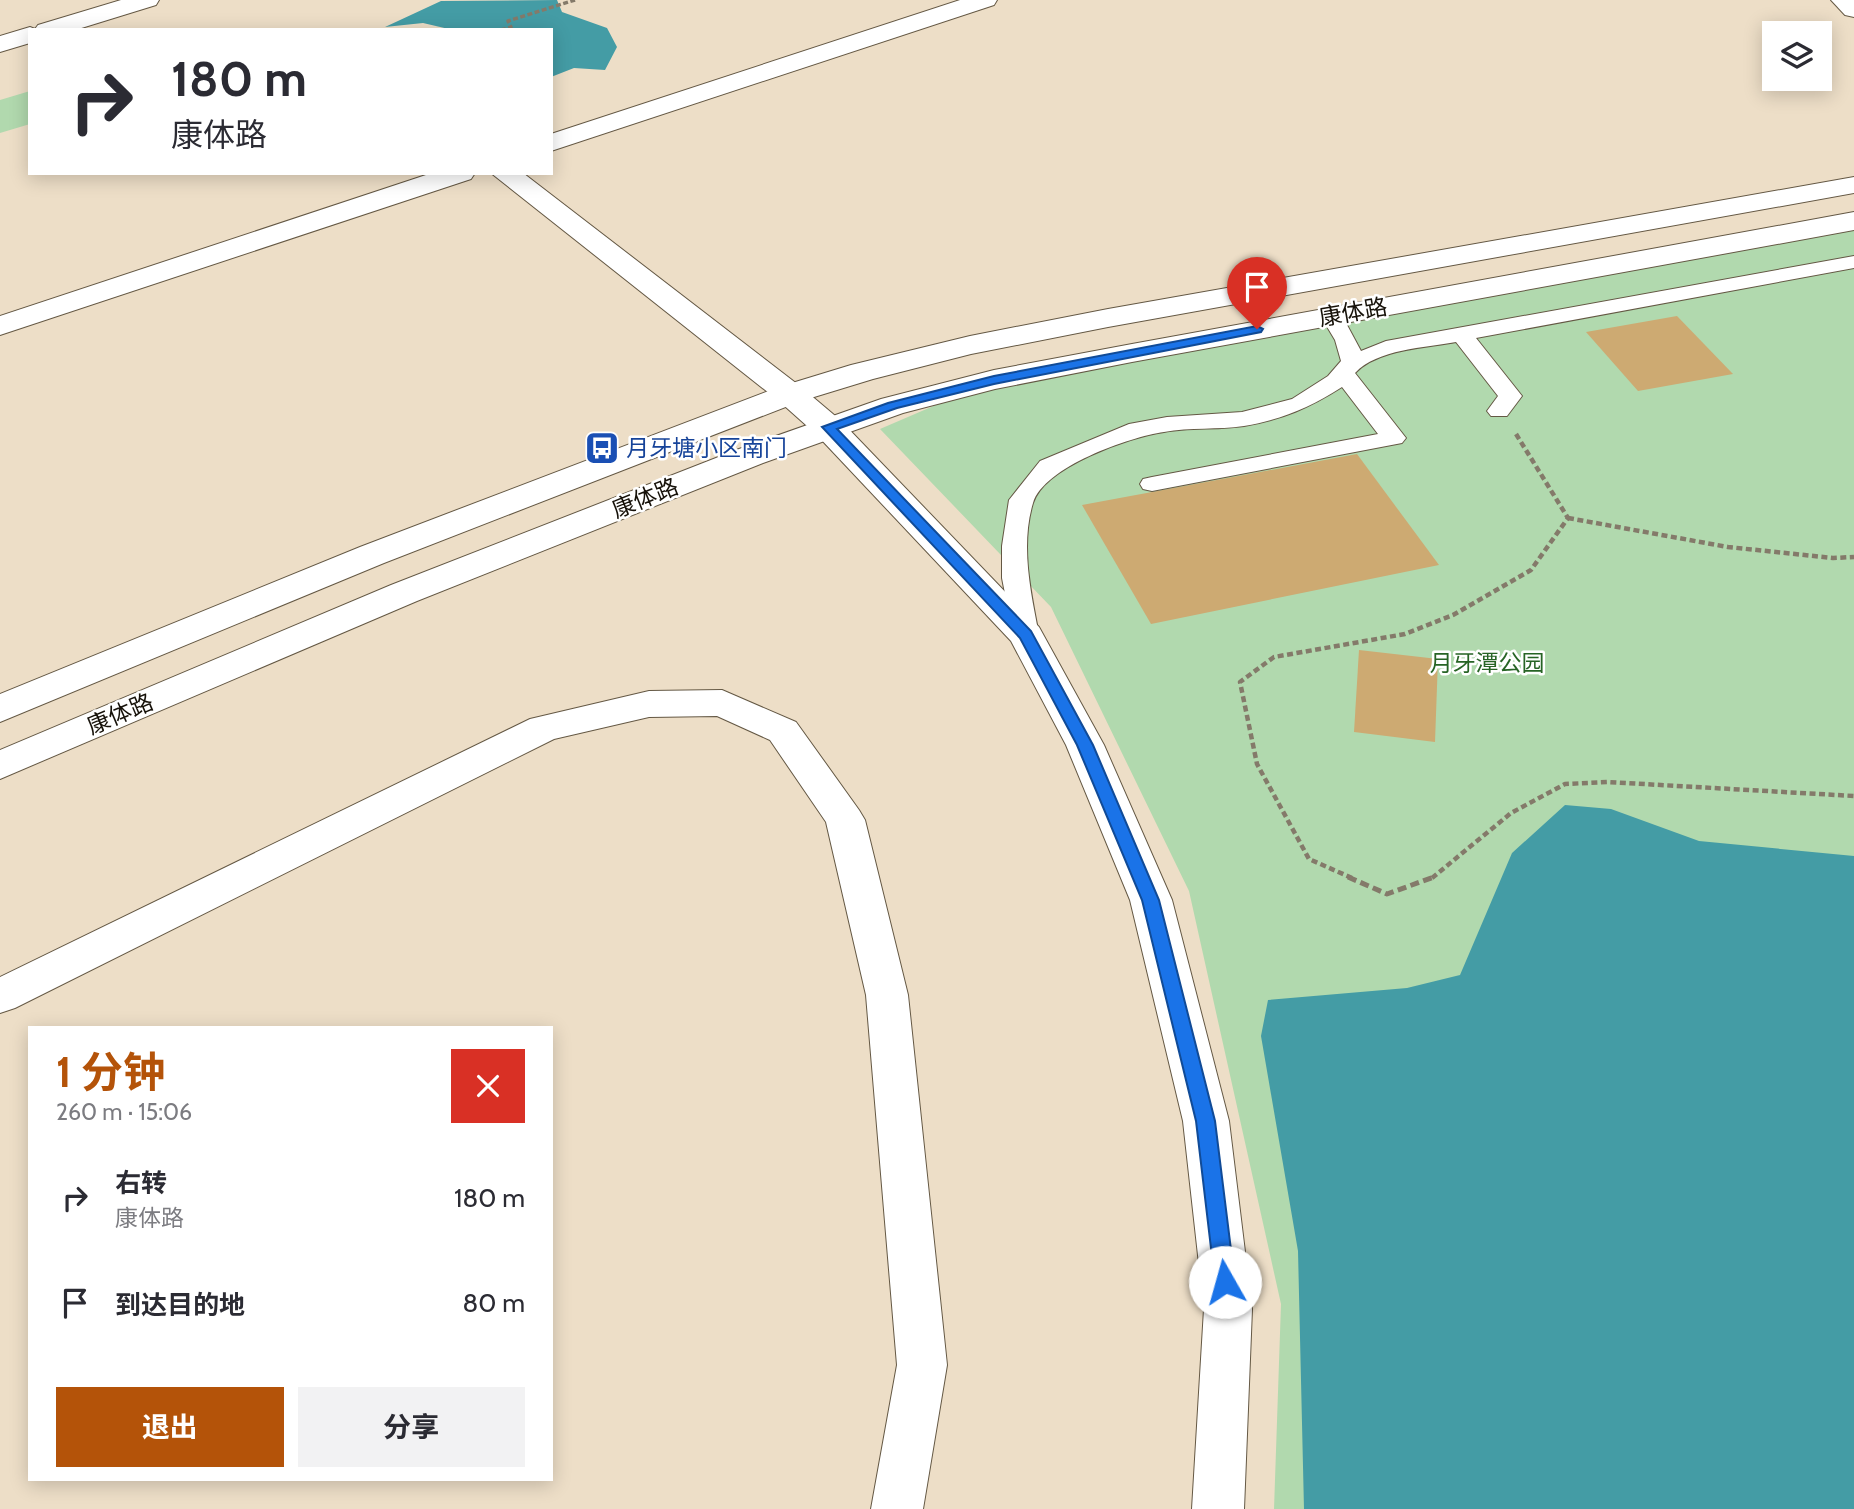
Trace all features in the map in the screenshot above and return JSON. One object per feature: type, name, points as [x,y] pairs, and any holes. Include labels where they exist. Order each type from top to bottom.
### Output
[{"type":"street","points":[[54,28],[147,0]]},
{"type":"street","points":[[553,142],[985,0]]},
{"type":"street","points":[[1843,0],[1854,10]]},
{"type":"street","points":[[0,44],[28,36]]},
{"type":"street","points":[[0,326],[455,175]]},
{"type":"street","points":[[508,175],[790,394],[828,427],[1026,635],[1085,745],[1151,900],[1206,1121],[1228,1309],[1218,1509]]},
{"type":"street","name":"康体路","points":[[0,709],[372,555],[790,394],[862,372],[982,342],[1854,185]]},
{"type":"street","name":"康体路","points":[[0,765],[404,593],[828,427],[892,406],[994,380],[1854,221]]},
{"type":"street","points":[[0,996],[543,728],[649,704],[722,703],[783,731],[845,820],[887,995],[922,1365],[897,1509]]},
{"type":"lane","points":[[1026,635],[1015,578],[1021,500],[1049,466],[1129,431],[1167,424],[1243,419],[1300,404],[1348,368],[1386,348],[1854,262]]},
{"type":"lane","points":[[1152,484],[1394,438],[1348,368],[1346,340],[1331,316]]},
{"type":"lane","points":[[1461,334],[1510,396],[1499,411]]},
{"type":"path","points":[[508,28],[511,27],[508,21],[574,0]]},
{"type":"path","points":[[1499,411],[1568,518],[1728,547],[1833,558],[1854,557]]},
{"type":"path","points":[[1568,518],[1531,570],[1453,615],[1405,634],[1274,657],[1240,682],[1257,764],[1309,859],[1387,894],[1430,880],[1511,813],[1565,784],[1608,782],[1854,796]]},
{"type":"green space","points":[[28,92],[28,125],[0,133],[0,100]]},
{"type":"green space","name":"月牙潭公园","points":[[1854,221],[1854,1509],[1274,1509],[1281,1304],[1189,891],[1051,607],[880,429],[994,380]]},
{"type":"water","points":[[557,0],[562,12],[607,28],[617,47],[605,70],[574,68],[553,76],[553,28],[444,28],[423,23],[385,27],[441,1]]},
{"type":"water","points":[[1565,805],[1611,809],[1699,841],[1854,856],[1854,1509],[1304,1509],[1298,1251],[1261,1036],[1268,1000],[1407,988],[1460,975],[1512,853]]},
{"type":"building","points":[[1677,316],[1733,374],[1638,391],[1586,332]]},
{"type":"building","points":[[1357,454],[1439,565],[1151,624],[1082,505]]},
{"type":"building","points":[[1359,650],[1438,659],[1435,742],[1354,732]]},
{"type":"place","name":"月牙塘小区南门","points":[[602,448]]},
{"type":"route","points":[[1225,1282],[1206,1121],[1151,900],[1085,745],[1026,635],[828,427],[892,406],[994,380],[1257,329]]}]
